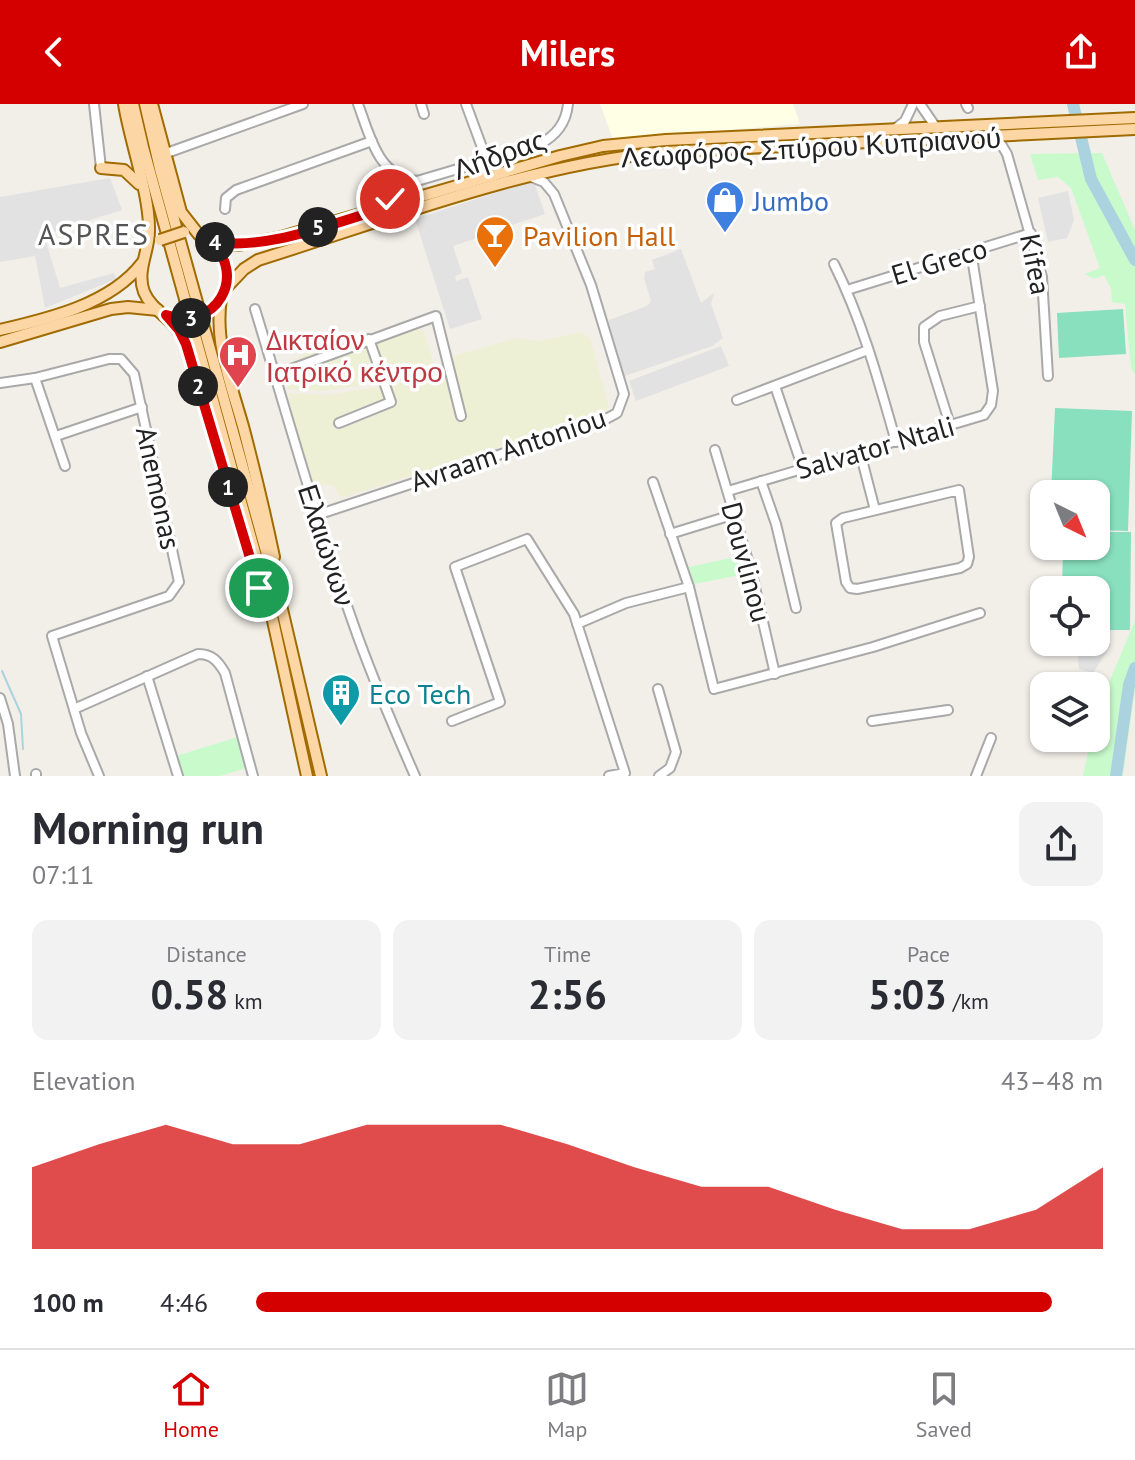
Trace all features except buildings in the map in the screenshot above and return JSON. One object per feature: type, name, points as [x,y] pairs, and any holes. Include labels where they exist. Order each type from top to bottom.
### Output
[{"type":"main road","points":[[124,104],[149,219],[142,286],[147,297],[179,330],[186,344],[255,577],[276,606]]},
{"type":"main road","points":[[133,104],[154,189],[276,606],[307,776]]},
{"type":"main road","points":[[152,105],[160,169],[321,776]]},
{"type":"main road","points":[[152,105],[181,212],[199,235]]},
{"type":"main road","name":"Λεωφόρος Σπύρου Κυπριανού","points":[[210,241],[251,245],[511,169],[603,146],[666,140],[1135,118]]},
{"type":"main road","name":"Λεωφόρος Σπύρου Κυπριανού","points":[[223,293],[244,269],[258,260],[531,176],[609,158],[664,152],[1135,129]]},
{"type":"main road","points":[[101,168],[124,170],[142,189]]},
{"type":"main road","points":[[0,330],[75,307],[115,290],[131,278],[160,240],[184,232],[210,241],[224,260],[227,272],[218,314],[221,347],[280,584],[276,606]]},
{"type":"main road","points":[[0,342],[111,309],[128,307],[162,312],[181,319],[197,317],[211,310],[223,293]]},
{"type":"street","points":[[94,104],[101,168]]},
{"type":"street","points":[[164,154],[303,104]]},
{"type":"street","points":[[358,104],[374,146],[397,177],[390,199],[382,209]]},
{"type":"street","points":[[421,104],[424,114]]},
{"type":"street","name":"Λήδρας","points":[[397,177],[425,180],[539,145],[551,139],[563,124],[568,104]]},
{"type":"street","points":[[896,128],[905,121],[913,104]]},
{"type":"street","points":[[920,104],[935,126]]},
{"type":"street","points":[[469,105],[487,161]]},
{"type":"street","points":[[1007,154],[1009,145],[1024,135]]},
{"type":"street","points":[[991,136],[1007,154]]},
{"type":"street","points":[[225,209],[226,198],[236,190],[374,146]]},
{"type":"street","name":"Kifea","points":[[1007,154],[1042,277],[1048,376]]},
{"type":"street","points":[[554,194],[555,179],[563,168]]},
{"type":"street","points":[[531,176],[544,182],[554,194]]},
{"type":"street","name":"Avraam Antoniou","points":[[317,515],[604,420],[620,409],[624,394],[591,285],[554,194]]},
{"type":"street","name":"El Greco","points":[[847,290],[1031,233]]},
{"type":"street","points":[[950,425],[924,342],[924,327],[940,316],[980,306],[971,251]]},
{"type":"street","points":[[834,264],[847,290],[868,350],[896,442]]},
{"type":"street","name":"Salvator Ntali","points":[[728,491],[981,416],[988,411],[993,391],[980,306]]},
{"type":"street","name":"Ελαιώνων","points":[[255,309],[354,626],[415,776]]},
{"type":"street","points":[[275,375],[436,316],[461,416]]},
{"type":"street","points":[[339,423],[391,402],[369,339]]},
{"type":"street","points":[[737,400],[868,350]]},
{"type":"street","name":"Anemonas","points":[[35,378],[97,361],[121,359],[134,374],[179,577],[173,593],[52,636],[74,709]]},
{"type":"street","points":[[0,383],[35,378],[65,466]]},
{"type":"street","points":[[775,386],[803,469]]},
{"type":"street","points":[[56,436],[142,407]]},
{"type":"street","name":"Douvlinou","points":[[715,450],[735,514],[775,674]]},
{"type":"street","points":[[860,452],[875,510]]},
{"type":"street","points":[[761,481],[776,524],[796,608]]},
{"type":"street","points":[[653,482],[689,587],[714,689],[980,613]]},
{"type":"street","points":[[959,490],[969,557],[967,564],[960,568],[850,588],[846,582],[836,523],[875,510],[959,490]]},
{"type":"street","points":[[670,534],[735,514]]},
{"type":"street","points":[[452,721],[500,702],[455,567],[527,539],[574,614],[629,775],[609,776]]},
{"type":"street","points":[[577,624],[626,603],[689,587]]},
{"type":"street","points":[[99,776],[74,709],[198,654],[207,654],[218,662],[225,673],[253,776]]},
{"type":"street","points":[[147,676],[178,776]]},
{"type":"street","points":[[658,689],[676,752],[670,768],[659,776]]},
{"type":"street","points":[[0,698],[8,724],[15,776]]},
{"type":"street","points":[[872,721],[948,710]]},
{"type":"street","points":[[976,776],[991,738]]},
{"type":"shaded area","points":[[600,104],[793,104],[800,124],[613,139]]},
{"type":"shaded area","points":[[110,178],[122,210],[44,235],[60,288],[114,273],[116,279],[45,308],[35,256],[0,262],[0,197]]},
{"type":"shaded area","points":[[528,182],[535,185],[545,214],[509,226],[506,219],[484,226],[486,235],[453,246],[462,273],[455,276],[456,281],[468,277],[482,319],[450,329],[415,219]]},
{"type":"shaded area","points":[[1068,191],[1074,220],[1067,238],[1048,242],[1038,198]]},
{"type":"shaded area","points":[[681,249],[701,303],[714,293],[711,304],[723,338],[712,346],[622,377],[605,326],[609,320],[647,306],[651,301],[644,278],[645,272],[655,269],[652,260]]},
{"type":"shaded area","points":[[414,328],[424,331],[434,364],[425,372],[361,386],[320,391],[287,389],[292,361],[326,341],[346,336],[374,339]]},
{"type":"shaded area","points":[[582,332],[591,340],[609,408],[600,415],[345,497],[339,496],[334,486],[314,483],[298,438],[288,393],[328,395],[401,383],[446,370],[449,357],[517,338],[539,341]]},
{"type":"shaded area","points":[[721,346],[729,366],[636,401],[629,381]]},
{"type":"shaded area","points":[[1078,656],[1104,656],[1094,672],[1079,669]]},
{"type":"green space","points":[[1102,153],[1135,230],[1135,374],[1131,368],[1125,304],[1112,302],[1111,289],[1104,275],[1094,279],[1085,274],[1100,268],[1071,188],[1058,177],[1038,180],[1030,154]]},
{"type":"green space","points":[[1123,309],[1126,354],[1059,358],[1057,313]]},
{"type":"green space","points":[[1055,408],[1132,411],[1128,531],[1110,530],[1110,480],[1052,480]]},
{"type":"green space","points":[[1110,532],[1131,532],[1130,630],[1110,630],[1110,576],[1062,576],[1063,560],[1110,560]]},
{"type":"green space","points":[[740,556],[745,574],[694,584],[689,567]]},
{"type":"green space","points":[[1135,621],[1135,687],[1123,776],[1083,776],[1088,752],[1110,752],[1110,680]]},
{"type":"green space","points":[[238,737],[247,768],[220,776],[182,776],[176,756]]},
{"type":"waterway","points":[[1073,104],[1091,179],[1135,260]]},
{"type":"waterway","points":[[1116,776],[1129,685],[1135,668]]},
{"type":"waterway","points":[[2,671],[21,714],[23,749]]},
{"type":"place","name":"Jumbo","points":[[725,234]]},
{"type":"place","name":"Pavilion Hall","points":[[495,269]]},
{"type":"place","name":"Δικταίον Ιατρικό κέντρο","points":[[238,389]]},
{"type":"place","name":"Eco Tech","points":[[341,727]]},
{"type":"district","name":"ASPRES","points":[[94,233]]},
{"type":"route","points":[[259,588],[186,344],[166,315],[181,319],[197,317],[211,310],[221,298],[227,279],[226,266],[222,254],[210,241],[228,245],[253,244],[382,209],[390,199]]}]
